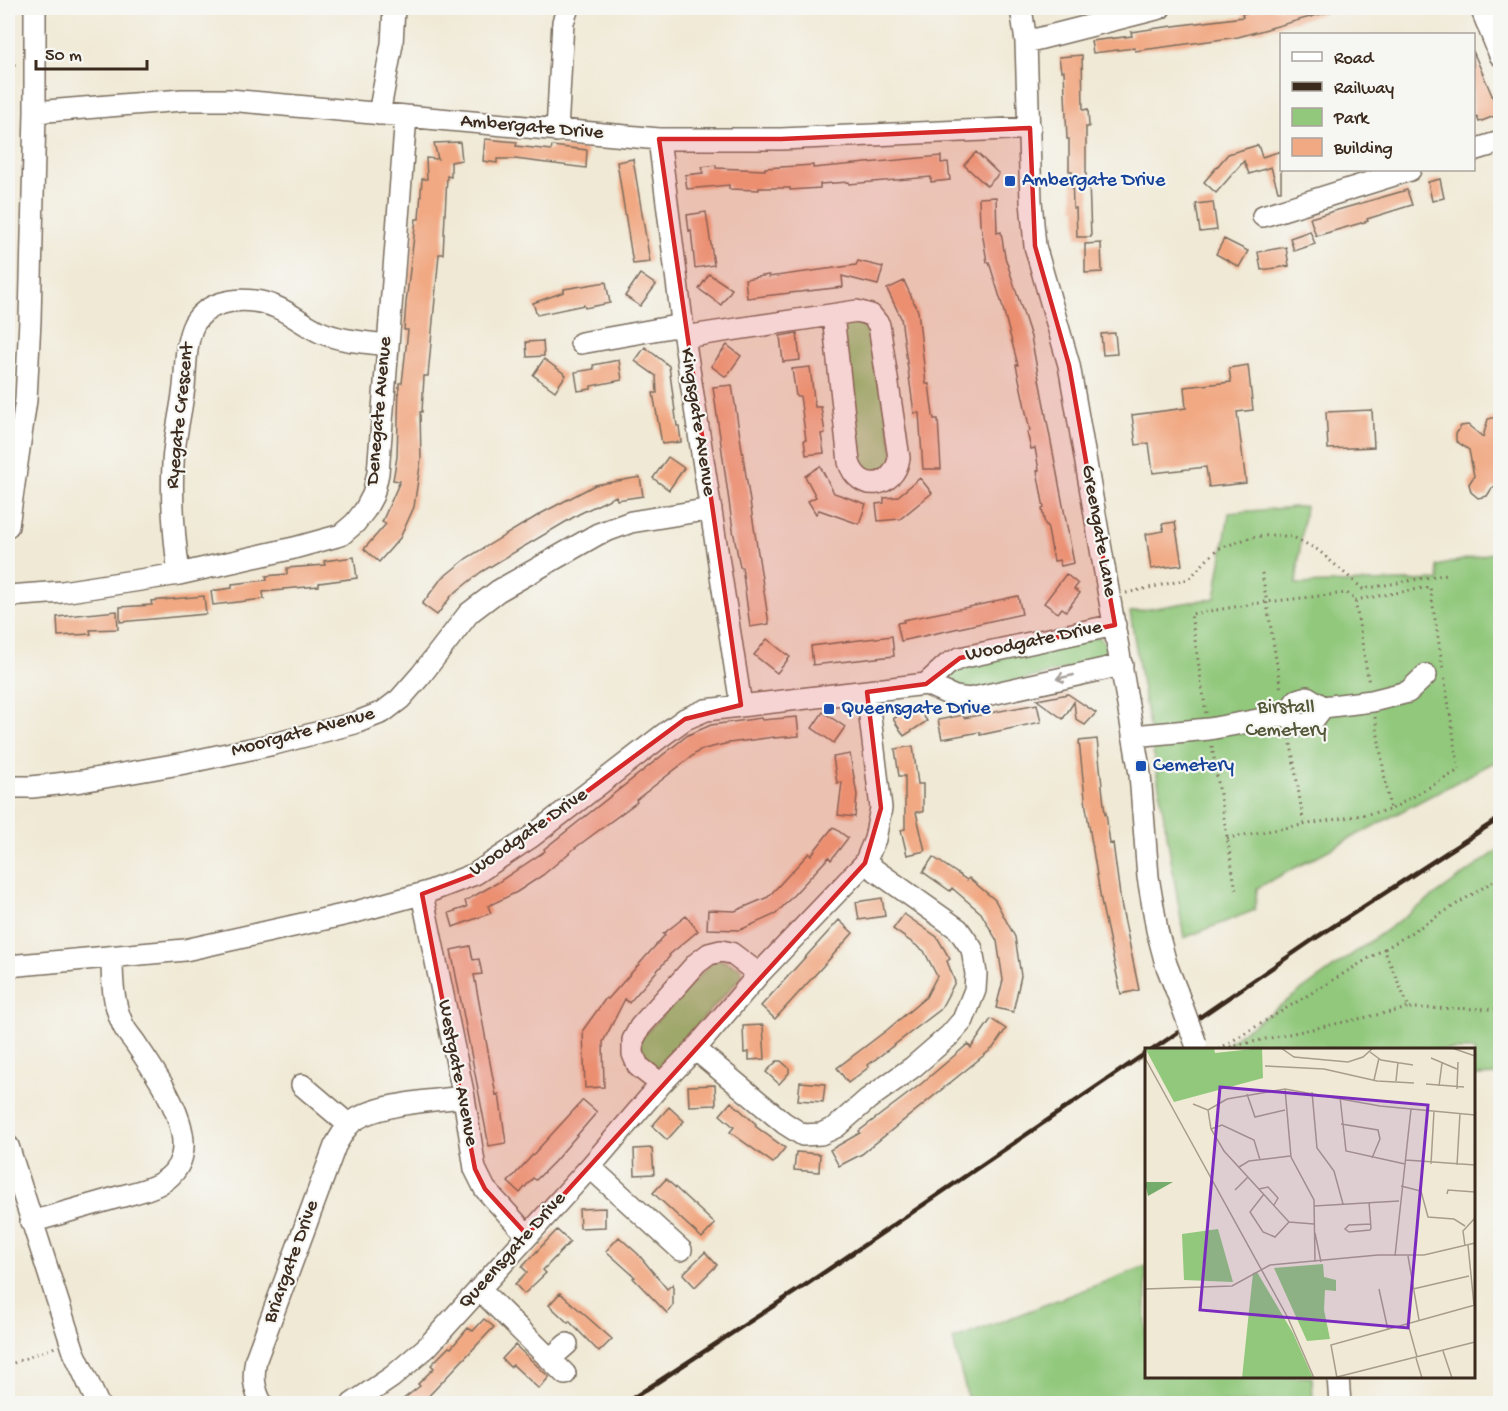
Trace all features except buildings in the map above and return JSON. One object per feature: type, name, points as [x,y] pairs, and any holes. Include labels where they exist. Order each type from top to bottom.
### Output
[{"type":"street","points":[[8,526],[26,400],[35,112],[35,8]]},
{"type":"street","points":[[379,114],[392,44],[394,8]]},
{"type":"street","points":[[557,131],[563,22],[568,8]]},
{"type":"street","name":"Greengate Lane","points":[[1021,8],[1026,42],[1031,201],[1035,246],[1069,365],[1140,774],[1148,877],[1154,909],[1166,964],[1199,1047]]},
{"type":"street","points":[[1026,42],[1160,8]]},
{"type":"street","points":[[1481,8],[1500,55]]},
{"type":"street","name":"Ambergate Drive","points":[[35,112],[182,100],[228,100],[659,139],[782,139],[1030,128]]},
{"type":"street","name":"Denegate Avenue","points":[[8,596],[62,592],[179,574],[341,535],[355,523],[373,495],[378,473],[405,116]]},
{"type":"street","name":"Kingsgate Avenue","points":[[659,139],[683,331],[741,705]]},
{"type":"street","points":[[1475,149],[1500,142]]},
{"type":"street","points":[[1263,216],[1407,171]]},
{"type":"street","name":"Ryegate Crescent","points":[[179,574],[172,518],[173,462],[190,334],[195,322],[214,306],[225,302],[255,301],[274,305],[332,336],[350,341],[387,345]]},
{"type":"street","points":[[577,345],[683,331],[833,315],[864,312],[876,319],[879,326],[898,458],[896,470],[879,483],[871,484],[857,478],[851,470],[833,315]]},
{"type":"street","name":"Moorgate Avenue","points":[[8,787],[32,787],[82,781],[196,760],[274,744],[355,723],[383,712],[400,699],[421,675],[469,613],[498,591],[614,527],[711,509]]},
{"type":"street","name":"Woodgate Drive","points":[[926,684],[948,664],[960,658],[1115,625]]},
{"type":"street","name":"Woodgate Drive","points":[[8,966],[185,950],[352,913],[422,894],[475,874],[531,837],[685,719],[706,710],[926,684],[955,697],[969,699],[1122,664]]},
{"type":"street","points":[[1133,736],[1209,729],[1286,715],[1297,700],[1307,697],[1323,707],[1372,701],[1408,692],[1426,675]]},
{"type":"street","name":"Queensgate Drive","points":[[352,1404],[392,1377],[427,1347],[590,1167],[759,974],[865,863],[875,839],[881,808],[867,692]]},
{"type":"street","points":[[695,1049],[784,1123],[803,1135],[821,1134],[837,1126],[950,1035],[963,1020],[975,990],[976,974],[972,949],[958,929],[865,863]]},
{"type":"street","name":"Westgate Avenue","points":[[422,894],[464,1097],[476,1169],[485,1189],[528,1235]]},
{"type":"street","points":[[661,1084],[638,1066],[633,1054],[633,1040],[640,1027],[697,963],[709,954],[721,951],[731,952],[759,974]]},
{"type":"street","points":[[31,1222],[159,1184],[176,1169],[181,1157],[184,1143],[181,1126],[173,1105],[124,1027],[117,1009],[113,987],[112,958]]},
{"type":"street","points":[[301,1084],[349,1125],[366,1114],[418,1102],[464,1097]]},
{"type":"street","name":"Briargate Drive","points":[[262,1404],[254,1385],[256,1359],[335,1146],[349,1125]]},
{"type":"street","points":[[8,1146],[71,1341],[98,1404]]},
{"type":"street","points":[[590,1167],[656,1240],[681,1250]]},
{"type":"street","points":[[479,1289],[557,1366],[567,1344]]},
{"type":"street","points":[[1338,1378],[1340,1404]]},
{"type":"path","points":[[1110,596],[1189,579],[1217,549],[1252,537],[1275,535],[1293,537],[1318,550],[1363,589],[1447,574]]},
{"type":"path","points":[[1227,838],[1390,810],[1459,770],[1430,587],[1355,600]]},
{"type":"path","points":[[1266,602],[1347,593],[1355,600],[1390,810]]},
{"type":"path","points":[[1221,1048],[1500,877]]},
{"type":"path","points":[[1384,949],[1409,1008]]},
{"type":"path","points":[[1224,1048],[1409,1008],[1500,1009]]},
{"type":"path","points":[[8,1365],[71,1341]]},
{"type":"highlighted area","points":[[1030,128],[1035,246],[1069,365],[1115,625],[960,658],[926,684],[867,692],[881,808],[865,863],[527,1235],[485,1189],[475,1169],[422,894],[475,874],[685,719],[741,705],[659,139],[781,139]]},
{"type":"green space","points":[[833,315],[871,315],[896,470],[857,478]]},
{"type":"green space","name":"Birstall Cemetery","points":[[1305,506],[1296,584],[1439,580],[1437,566],[1500,551],[1500,759],[1257,888],[1255,910],[1184,938],[1130,612],[1215,598],[1229,513]]},
{"type":"green space","points":[[1099,637],[1106,644],[1106,659],[966,694],[945,681],[945,675],[950,668]]},
{"type":"green space","points":[[1500,849],[1500,1075],[1475,1076],[1475,1048],[1220,1048]]},
{"type":"green space","points":[[716,958],[741,968],[742,976],[657,1069],[646,1066],[639,1040]]},
{"type":"green space","points":[[1145,1266],[1145,1378],[1312,1378],[1313,1403],[969,1403],[953,1340]]},
{"type":"railway","points":[[1155,1048],[1314,939],[1500,818]]},
{"type":"railway","points":[[624,1404],[807,1284],[1145,1054]]},
{"type":"place","name":"Ambergate Drive","points":[[1010,181]]},
{"type":"place","name":"Queensgate Drive","points":[[829,709]]},
{"type":"place","name":"Cemetery","points":[[1141,766]]}]
